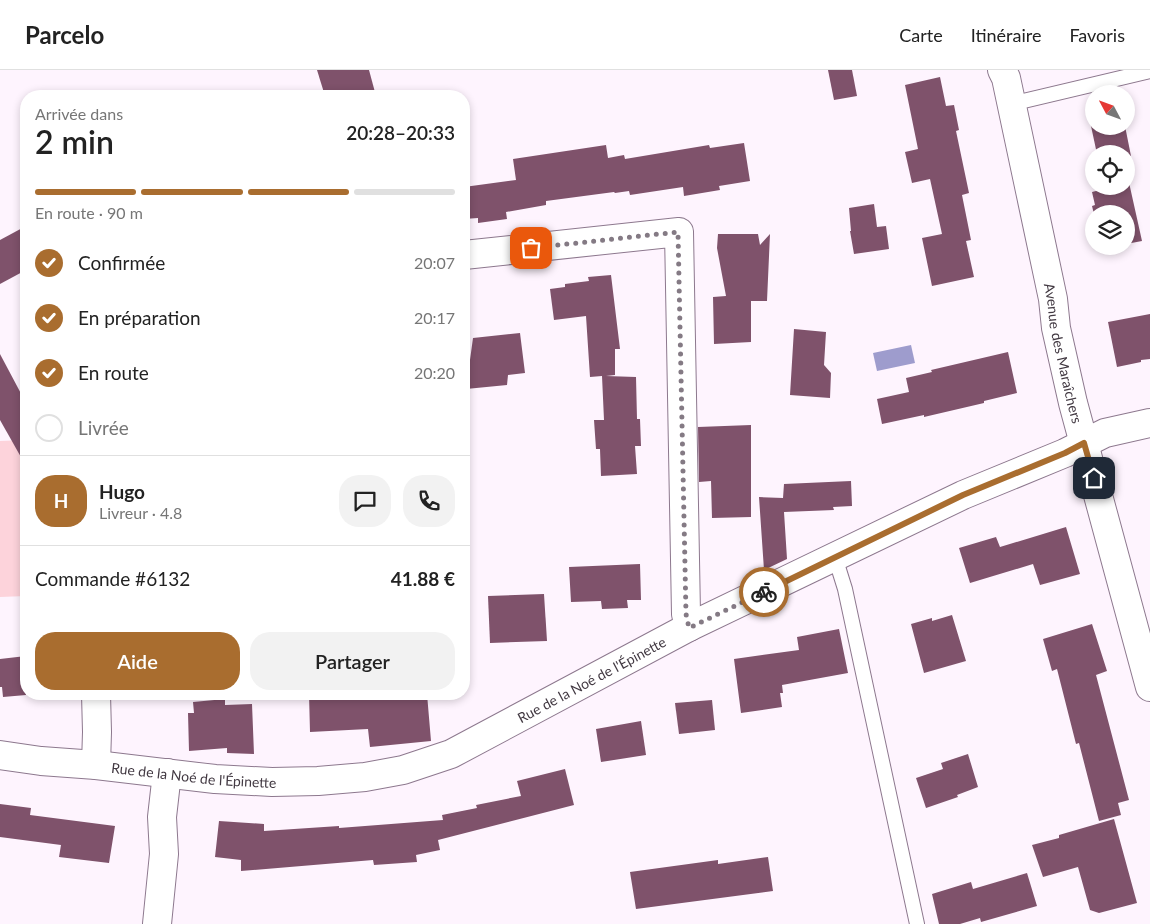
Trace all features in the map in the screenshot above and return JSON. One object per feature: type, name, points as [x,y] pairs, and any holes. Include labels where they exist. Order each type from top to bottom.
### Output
[{"type":"street","name":"Avenue des Maraîchers","points":[[1002,70],[1006,78],[1053,299],[1056,328],[1084,443],[1150,687]]},
{"type":"street","points":[[470,253],[678,232],[686,614],[689,628]]},
{"type":"street","name":"Rue de la Noé de l'Épinette","points":[[0,755],[215,779],[272,782],[365,777],[403,770],[451,754],[689,628],[963,495],[1065,453],[1105,433],[1150,423]]},
{"type":"street","points":[[96,700],[96,765]]},
{"type":"street","points":[[157,924],[164,854],[162,816],[167,773]]},
{"type":"lane","points":[[1011,104],[1150,71]]},
{"type":"lane","points":[[835,557],[845,589],[917,924]]},
{"type":"shaded area","points":[[20,440],[20,596],[0,597],[0,441]]},
{"type":"water","points":[[911,345],[915,363],[877,371],[873,353]]},
{"type":"building","points":[[317,70],[369,70],[374,90],[323,90]]},
{"type":"building","points":[[828,70],[852,70],[857,96],[834,100]]},
{"type":"building","points":[[940,77],[946,106],[954,105],[959,130],[956,131],[969,193],[962,195],[971,240],[966,241],[974,277],[932,286],[922,238],[942,234],[930,179],[912,183],[905,152],[918,149],[905,85]]},
{"type":"building","points":[[1093,135],[1127,135],[1129,145],[1095,145]]},
{"type":"building","points":[[744,143],[750,181],[719,186],[720,190],[684,196],[683,187],[630,195],[629,191],[614,192],[546,201],[546,205],[506,212],[507,219],[478,223],[478,218],[470,219],[470,186],[516,180],[513,159],[606,145],[608,158],[624,155],[625,159],[709,145],[710,148]]},
{"type":"building","points":[[1093,195],[1132,195],[1134,205],[1095,205]]},
{"type":"building","points":[[874,204],[877,227],[886,226],[889,249],[854,254],[849,208]]},
{"type":"building","points":[[1135,210],[1142,241],[1135,242]]},
{"type":"building","points":[[20,229],[20,273],[0,284],[0,240]]},
{"type":"building","points":[[718,234],[758,234],[760,245],[770,234],[767,301],[751,301],[751,342],[714,344],[713,297],[726,296],[717,248]]},
{"type":"building","points":[[611,275],[620,349],[615,349],[615,375],[606,376],[636,377],[637,419],[640,419],[641,446],[635,446],[637,474],[601,476],[600,449],[596,449],[594,420],[604,420],[602,376],[590,377],[586,316],[554,320],[550,289],[565,287],[565,284],[589,281],[588,277]]},
{"type":"building","points":[[1150,314],[1150,359],[1117,367],[1108,322]]},
{"type":"building","points":[[794,329],[826,332],[824,365],[831,373],[830,398],[790,395]]},
{"type":"building","points":[[520,333],[525,373],[508,375],[507,385],[470,389],[470,360],[473,338]]},
{"type":"building","points":[[1008,352],[1017,393],[924,417],[924,415],[882,424],[877,399],[909,392],[906,378],[932,372],[931,370]]},
{"type":"building","points":[[0,354],[20,392],[20,455],[0,420]]},
{"type":"building","points":[[751,425],[751,517],[712,518],[711,481],[699,482],[698,427]]},
{"type":"building","points":[[851,481],[852,506],[833,507],[834,510],[784,512],[787,559],[764,570],[759,497],[783,498],[784,484]]},
{"type":"building","points":[[1066,527],[1080,574],[1040,585],[1033,564],[970,583],[959,548],[996,537],[1000,547]]},
{"type":"building","points":[[640,564],[641,600],[627,600],[628,608],[602,609],[601,601],[571,602],[569,567]]},
{"type":"building","points":[[544,594],[547,641],[490,643],[488,596]]},
{"type":"building","points":[[952,615],[966,661],[924,673],[911,624],[932,618],[932,621]]},
{"type":"building","points":[[1092,624],[1107,671],[1096,675],[1129,800],[1118,803],[1121,815],[1099,821],[1079,743],[1076,744],[1057,669],[1052,671],[1043,639]]},
{"type":"building","points":[[839,629],[848,673],[782,685],[783,693],[780,693],[782,707],[741,713],[734,659],[799,650],[797,637]]},
{"type":"building","points":[[20,657],[20,696],[3,697],[2,687],[0,687],[0,659]]},
{"type":"building","points":[[225,700],[225,705],[252,704],[254,754],[227,753],[227,748],[189,751],[188,713],[194,713],[193,702]]},
{"type":"building","points":[[309,700],[428,700],[431,741],[370,747],[368,729],[310,732]]},
{"type":"building","points":[[712,700],[715,730],[679,734],[675,703]]},
{"type":"building","points":[[641,721],[646,755],[601,762],[596,729]]},
{"type":"building","points":[[968,754],[978,787],[957,795],[958,797],[926,808],[916,778],[943,769],[941,763]]},
{"type":"building","points":[[565,769],[574,805],[438,840],[440,850],[416,855],[417,862],[374,865],[373,860],[241,871],[241,860],[215,857],[219,821],[264,824],[264,831],[339,826],[339,828],[443,820],[442,815],[477,808],[476,805],[521,796],[517,781]]},
{"type":"building","points":[[0,804],[31,808],[30,815],[115,826],[109,863],[59,857],[61,845],[0,837]]},
{"type":"building","points":[[1114,819],[1137,903],[1099,913],[1090,910],[1078,867],[1043,877],[1032,845]]},
{"type":"building","points":[[768,857],[773,891],[636,909],[630,872],[718,860],[718,864]]},
{"type":"building","points":[[1027,873],[1037,906],[981,922],[980,918],[960,924],[939,924],[932,894],[971,882],[973,889]]},
{"type":"way so far","points":[[531,248],[678,232],[686,614],[689,628],[764,592]]},
{"type":"route","points":[[764,592],[963,495],[1065,453],[1084,443],[1094,478]]}]
